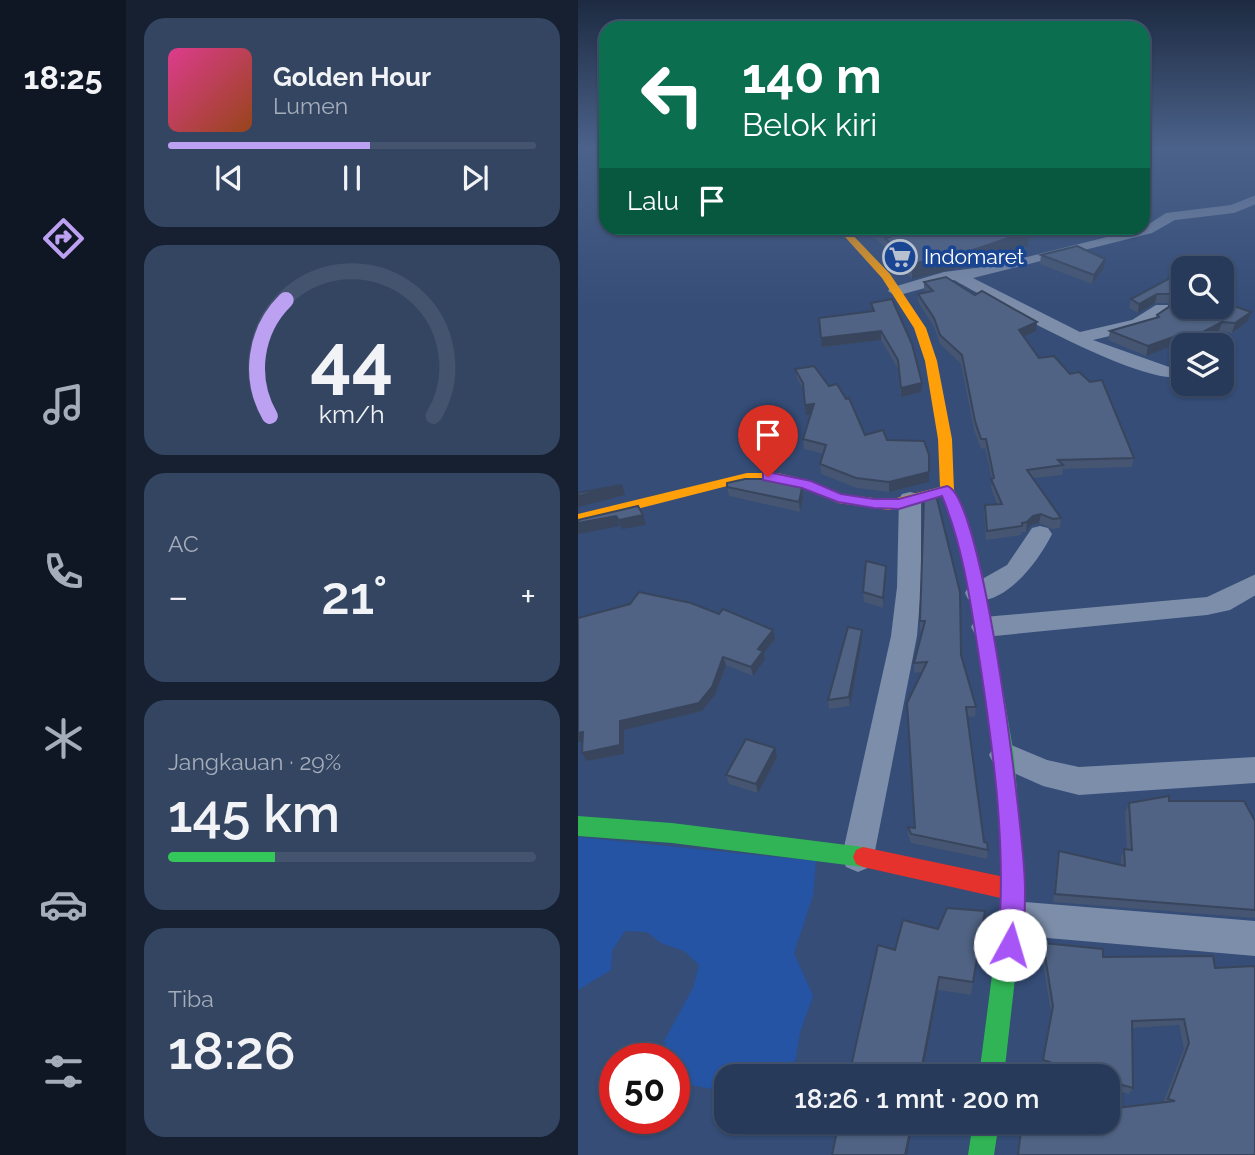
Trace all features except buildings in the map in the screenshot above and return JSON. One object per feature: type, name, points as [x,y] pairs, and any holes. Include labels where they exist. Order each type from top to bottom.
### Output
[{"type":"main road","points":[[848,235],[864,250],[896,291],[920,328],[931,361],[946,439],[947,490],[964,530],[984,627],[1004,755],[1014,904],[994,1064]]},
{"type":"main road","points":[[578,519],[747,477],[778,477],[806,484],[832,496],[874,504],[899,504],[947,490]]},
{"type":"main road","points":[[578,826],[672,833],[858,856],[1014,904]]},
{"type":"main road","points":[[981,1155],[984,1134]]},
{"type":"street","points":[[1150,228],[1171,216],[1234,209],[1251,201]]},
{"type":"street","points":[[896,291],[955,275],[991,271],[1128,235]]},
{"type":"street","points":[[955,275],[1078,338],[1103,354],[1145,363],[1171,374]]},
{"type":"street","points":[[1078,338],[1138,324],[1161,309]]},
{"type":"street","points":[[858,856],[904,636],[910,573],[910,499]]},
{"type":"street","points":[[977,593],[1018,572],[1028,559],[1040,534]]},
{"type":"street","points":[[984,627],[1207,606],[1221,603],[1255,583]]},
{"type":"street","points":[[1004,755],[1043,773],[1079,781],[1255,770]]},
{"type":"street","points":[[1014,904],[1255,939]]},
{"type":"shaded area","points":[[578,837],[816,861],[813,895],[794,953],[813,996],[800,1032],[796,1059],[792,1064],[714,1064],[714,1089],[690,1085],[690,1043],[664,1041],[693,988],[699,965],[684,951],[661,943],[647,932],[625,931],[612,951],[611,970],[578,990]]},
{"type":"traffic: fast","points":[[983,620],[1004,755],[1014,890],[993,1064]]},
{"type":"traffic: fast","points":[[578,826],[672,833],[863,857]]},
{"type":"traffic: fast","points":[[981,1155],[984,1134]]},
{"type":"traffic: slow","points":[[848,235],[886,276],[920,328],[931,361],[945,439],[947,490],[964,530],[983,620]]},
{"type":"traffic: slow","points":[[578,519],[747,477],[778,477],[806,484],[838,498],[889,505],[947,490]]},
{"type":"traffic: jam","points":[[863,857],[1014,890]]},
{"type":"place","name":"Indomaret","points":[[900,257]]},
{"type":"route","points":[[768,477],[806,484],[838,498],[874,504],[899,504],[915,497],[947,490],[964,530],[984,627],[1004,755],[1014,890],[1010,945]]}]
